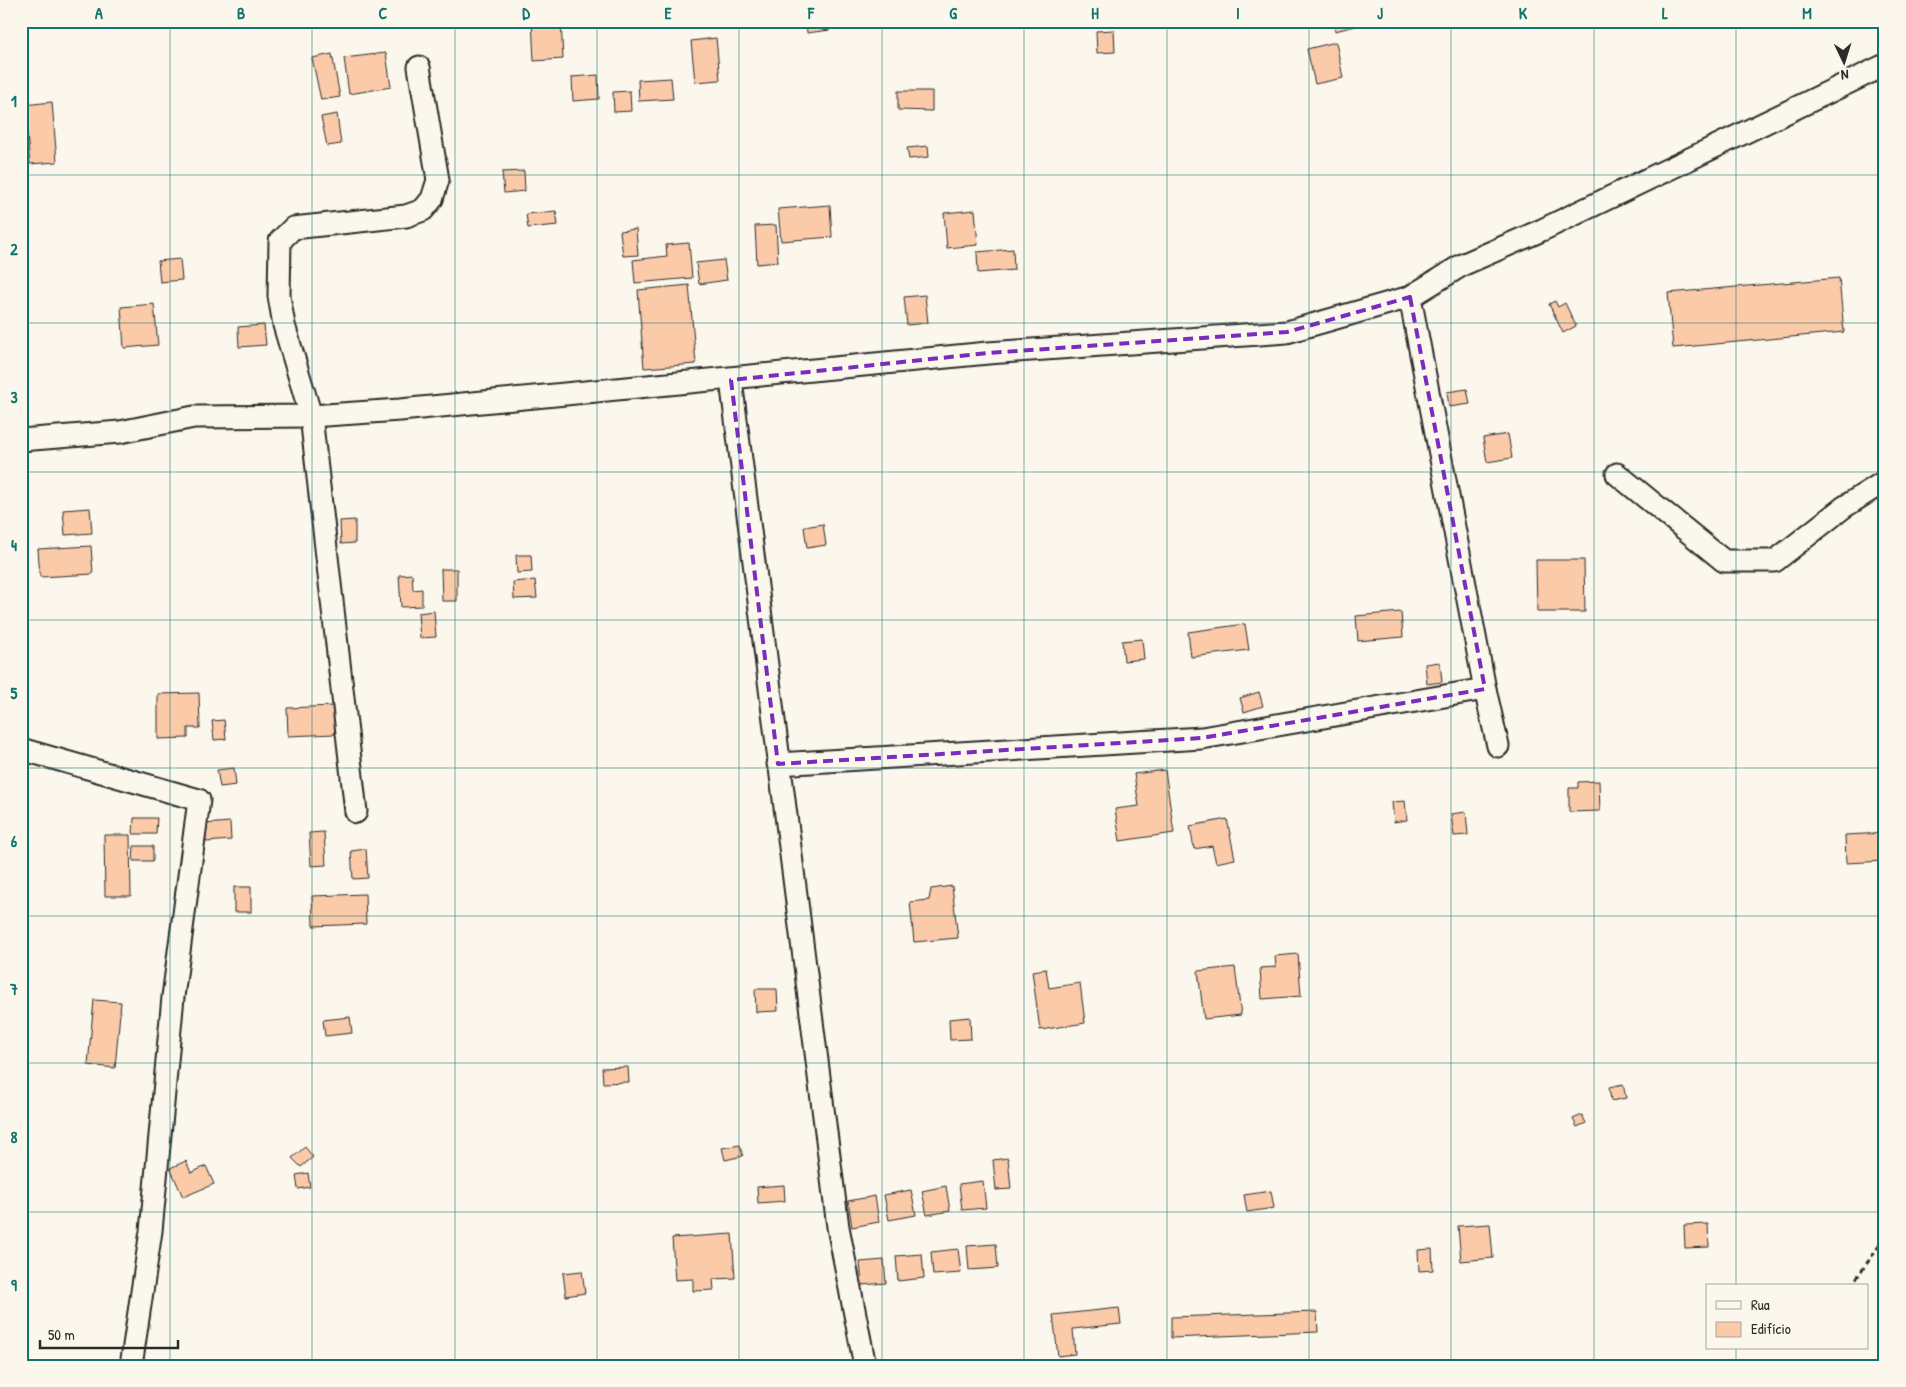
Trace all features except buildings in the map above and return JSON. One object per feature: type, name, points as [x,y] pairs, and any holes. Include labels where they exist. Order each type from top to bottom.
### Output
[{"type":"street","points":[[21,440],[120,432],[194,417],[311,416],[731,380],[988,353],[1287,332],[1410,297],[1462,265],[1542,230],[1885,65]]},
{"type":"street","points":[[356,812],[311,416],[284,325],[279,296],[280,241],[293,228],[406,216],[423,210],[432,200],[438,180],[419,67]]},
{"type":"street","points":[[1410,297],[1485,689],[1498,746]]},
{"type":"street","points":[[731,380],[838,1227],[865,1366]]},
{"type":"street","points":[[1617,474],[1724,561],[1775,561],[1844,507],[1885,481]]},
{"type":"street","points":[[778,764],[1202,738],[1485,689]]},
{"type":"street","points":[[21,749],[199,800],[173,996],[151,1231],[131,1366]]},
{"type":"path","points":[[1852,1284],[1879,1246],[1885,1233]]},
{"type":"highlighted area","points":[[1410,297],[1485,689],[1202,738],[778,764],[731,380],[988,353],[1287,332]]}]
